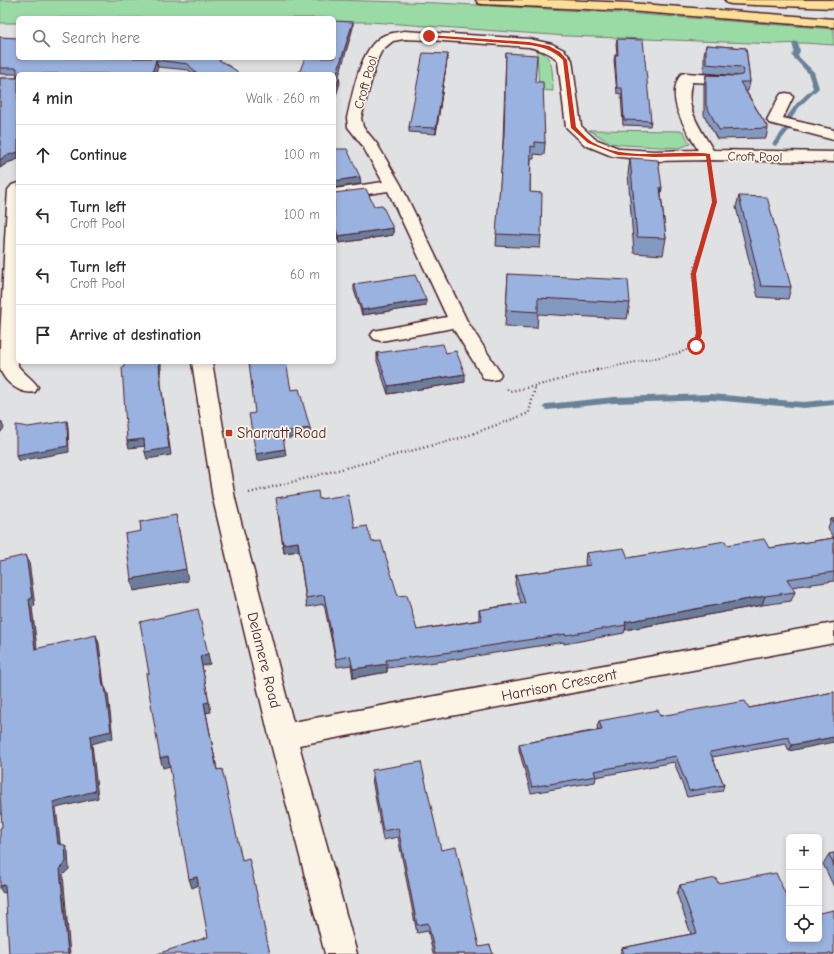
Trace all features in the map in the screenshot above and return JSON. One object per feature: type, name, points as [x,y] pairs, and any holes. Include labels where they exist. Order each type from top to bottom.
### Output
[{"type":"highway","points":[[482,0],[629,7],[834,23]]},
{"type":"highway","points":[[731,0],[834,4]]},
{"type":"street","name":"Croft Pool","points":[[491,374],[458,321],[393,185],[369,144],[356,127],[354,118],[370,60],[376,48],[389,38],[404,35],[529,43],[547,47],[558,53],[565,60],[574,128],[590,142],[618,154],[654,156],[708,155],[834,157]]},
{"type":"street","points":[[708,155],[684,112],[682,89],[686,76],[734,80]]},
{"type":"street","points":[[786,97],[774,120],[834,135]]},
{"type":"street","points":[[336,194],[393,185]]},
{"type":"street","points":[[16,190],[16,268],[8,366],[16,378],[28,388]]},
{"type":"street","points":[[380,335],[458,321]]},
{"type":"street","name":"Delamere Road","points":[[202,364],[224,499],[283,736],[341,954]]},
{"type":"street","name":"Harrison Crescent","points":[[283,736],[834,633]]},
{"type":"path","points":[[491,374],[510,391],[535,387],[575,375],[680,353],[696,346],[699,333],[693,274],[714,202],[708,155]]},
{"type":"path","points":[[224,499],[461,438],[529,413],[535,387]]},
{"type":"green space","points":[[0,0],[333,0],[438,3],[638,14],[834,29],[834,45],[567,36],[371,22],[336,22],[336,16],[16,16],[16,23],[0,23]]},
{"type":"green space","points":[[537,50],[543,53],[550,61],[553,91],[539,90]]},
{"type":"green space","points":[[589,130],[683,131],[690,144],[679,148],[624,145],[611,143]]},
{"type":"building","points":[[336,21],[353,22],[336,76],[336,72],[299,72],[304,60],[336,60]]},
{"type":"building","points":[[0,37],[16,38],[16,60],[156,60],[153,72],[17,72],[17,68],[0,68]]},
{"type":"building","points":[[617,39],[643,40],[651,121],[624,120],[622,88],[617,88],[615,55],[618,55]]},
{"type":"building","points":[[706,45],[746,48],[750,82],[740,82],[768,128],[719,130],[706,105],[706,75],[736,76],[742,75],[744,70],[741,67],[706,64]]},
{"type":"building","points":[[423,53],[448,54],[436,128],[409,127]]},
{"type":"building","points":[[506,53],[537,55],[535,82],[543,82],[545,143],[535,142],[535,147],[531,146],[530,192],[542,193],[541,236],[496,234],[504,134]]},
{"type":"building","points":[[156,60],[219,60],[237,72],[195,72],[188,64]]},
{"type":"building","points":[[336,76],[339,77],[336,88]]},
{"type":"building","points":[[0,78],[16,78],[16,153],[5,156],[0,160]]},
{"type":"building","points":[[336,149],[347,149],[360,177],[336,181]]},
{"type":"building","points":[[630,158],[658,160],[666,238],[637,237]]},
{"type":"building","points":[[366,189],[374,206],[382,205],[393,228],[338,236],[336,230],[336,193]]},
{"type":"building","points":[[739,196],[767,197],[791,287],[761,286]]},
{"type":"building","points":[[508,274],[628,280],[630,303],[538,298],[538,312],[506,310]]},
{"type":"building","points":[[415,275],[426,300],[362,310],[354,284]]},
{"type":"building","points":[[443,344],[446,353],[456,351],[465,374],[388,386],[377,353]]},
{"type":"building","points":[[124,364],[159,364],[169,448],[145,452],[144,439],[127,441],[122,367],[124,367]]},
{"type":"building","points":[[249,364],[286,364],[291,390],[299,389],[310,428],[282,432],[285,449],[256,454],[249,414],[255,413]]},
{"type":"building","points":[[67,421],[68,446],[16,455],[16,425],[28,427]]},
{"type":"building","points":[[318,491],[319,499],[348,495],[355,528],[367,526],[372,542],[381,541],[398,596],[407,595],[417,630],[482,620],[479,610],[525,603],[516,575],[591,565],[586,553],[624,548],[628,558],[725,541],[727,545],[764,539],[769,548],[834,538],[834,572],[787,579],[795,592],[765,596],[625,622],[626,625],[444,653],[386,660],[387,664],[353,669],[350,656],[336,659],[324,595],[306,598],[298,542],[283,544],[276,498]]},
{"type":"building","points":[[176,515],[186,569],[131,579],[125,534],[141,531],[140,522]]},
{"type":"building","points":[[26,555],[32,599],[29,599],[35,649],[96,635],[111,731],[90,736],[95,791],[53,802],[58,844],[65,845],[66,862],[60,868],[68,954],[9,954],[5,885],[0,886],[0,828],[2,827],[0,794],[0,561]]},
{"type":"building","points":[[198,609],[208,654],[200,656],[209,702],[204,703],[217,770],[222,769],[242,860],[249,858],[270,954],[157,954],[208,937],[197,877],[189,879],[168,756],[160,758],[146,674],[149,674],[140,622]]},
{"type":"building","points":[[834,692],[834,737],[792,745],[788,737],[710,752],[724,785],[689,791],[676,756],[594,771],[596,776],[532,787],[519,744],[602,730],[599,721],[658,710],[660,716],[745,701],[749,708]]},
{"type":"building","points":[[421,762],[441,850],[456,847],[479,947],[490,945],[493,954],[435,954],[428,923],[417,925],[398,828],[383,831],[372,770]]},
{"type":"building","points":[[834,853],[834,866],[829,854]]},
{"type":"building","points":[[776,873],[786,895],[786,942],[822,942],[822,912],[834,910],[834,954],[624,954],[622,948],[697,933],[680,885],[716,878],[718,883]]},
{"type":"waterway","points":[[775,144],[787,129],[789,118],[798,105],[816,88],[811,72],[795,56],[797,51],[795,43]]},
{"type":"waterway","points":[[547,407],[614,400],[712,397],[804,405],[834,402]]},
{"type":"place","name":"Sharratt Road","points":[[229,433]]},
{"type":"route","points":[[429,36],[529,43],[547,47],[558,53],[565,60],[574,128],[590,142],[618,154],[654,156],[708,155],[714,202],[693,274],[699,333],[696,346]]}]
